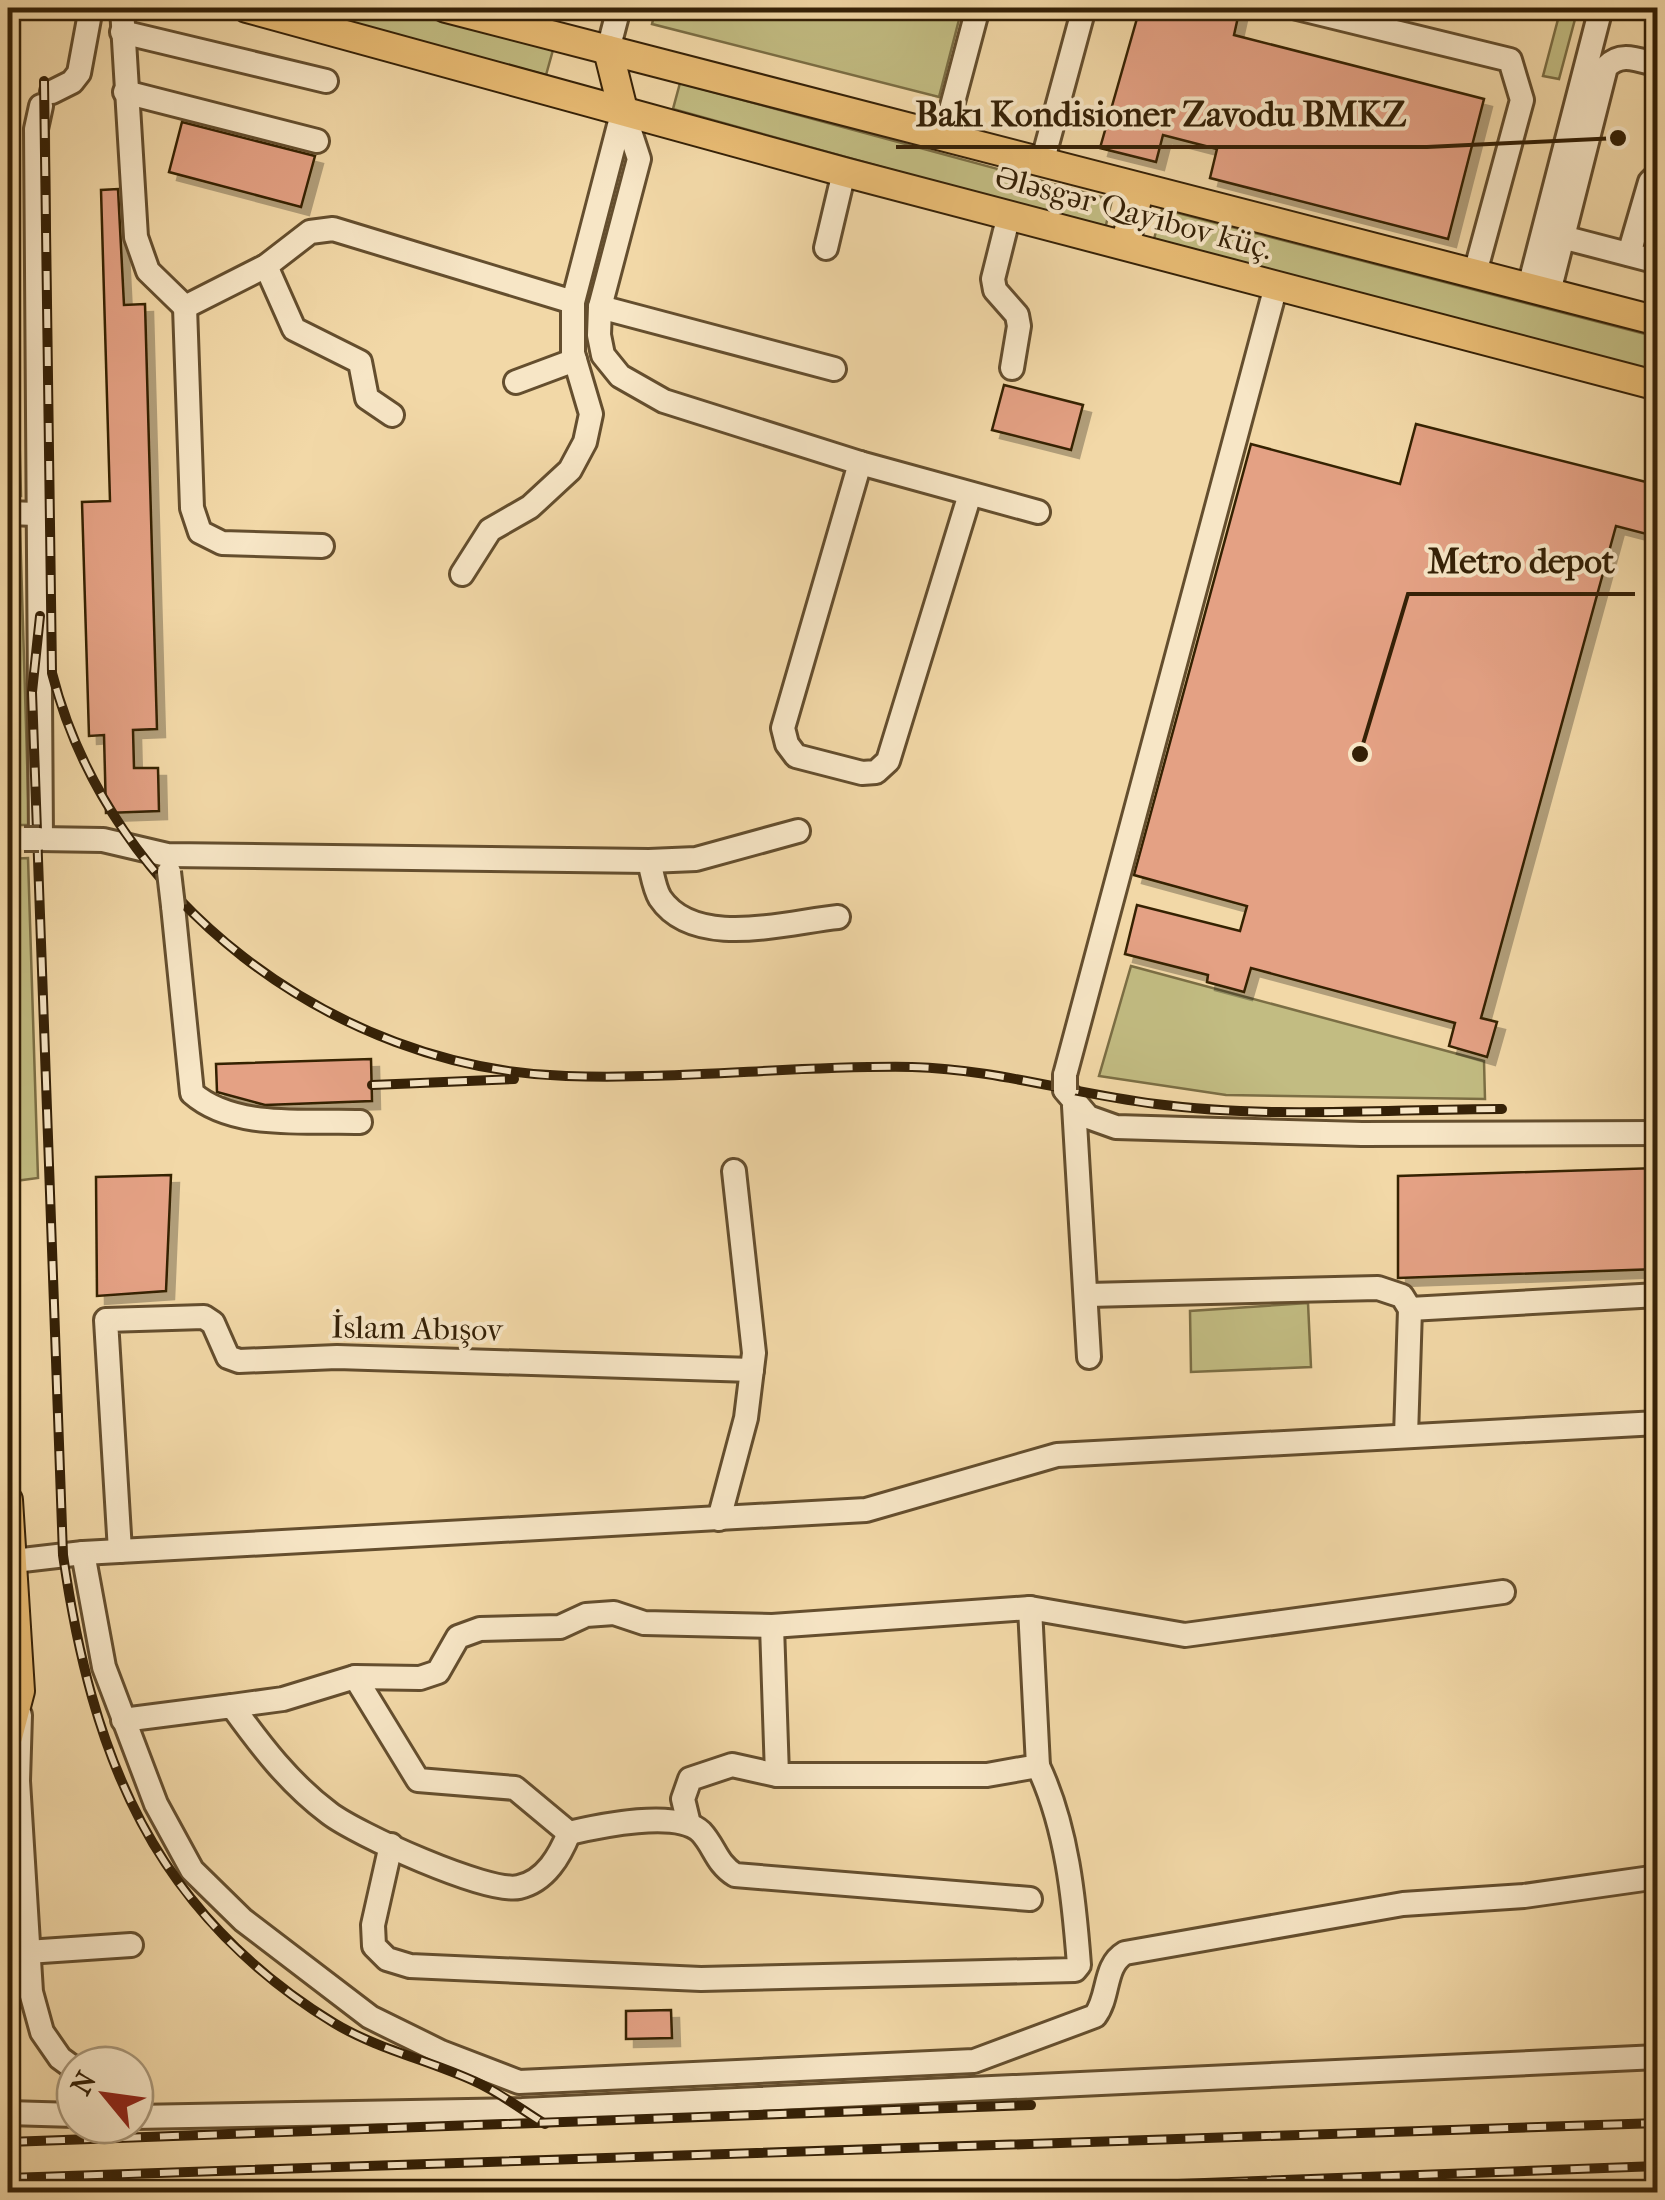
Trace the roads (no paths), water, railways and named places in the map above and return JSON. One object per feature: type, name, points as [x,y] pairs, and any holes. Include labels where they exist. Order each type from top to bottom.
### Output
[{"type":"main road","name":"Ələsgər Qayıbov küç.","points":[[247,8],[844,172],[1658,386]]},
{"type":"main road","name":"Ələsgər Qayıbov küç.","points":[[446,8],[1658,321]]},
{"type":"main road","points":[[608,50],[623,110]]},
{"type":"main road","points":[[1124,245],[1140,188]]},
{"type":"main road","points":[[8,1500],[14,1561],[14,1696],[8,1737]]},
{"type":"street","points":[[91,8],[78,73],[72,82],[46,99],[36,129],[36,514],[28,839],[103,840],[168,864],[648,860],[696,858],[798,831]]},
{"type":"street","points":[[122,8],[125,92],[140,256],[148,271],[184,307],[192,508],[200,532],[222,543],[322,546]]},
{"type":"street","points":[[608,50],[619,8]]},
{"type":"street","points":[[944,136],[978,8]]},
{"type":"street","points":[[1042,162],[1084,8]]},
{"type":"street","points":[[1298,8],[1510,60],[1522,100],[1475,273]]},
{"type":"street","points":[[1539,290],[1601,8]]},
{"type":"street","points":[[122,32],[326,81]]},
{"type":"street","points":[[1539,290],[1562,237],[1606,67],[1614,58],[1626,56],[1658,65]]},
{"type":"street","points":[[125,92],[317,141]]},
{"type":"street","points":[[462,574],[490,530],[530,507],[570,470],[585,442],[591,414],[575,360],[574,302],[623,110]]},
{"type":"street","points":[[623,110],[638,159],[600,307],[603,355],[636,388],[860,464],[1038,512]]},
{"type":"street","points":[[826,248],[844,172]]},
{"type":"street","points":[[1628,254],[1650,182],[1658,174]]},
{"type":"street","points":[[1008,215],[993,279],[995,290],[1017,316],[1012,368]]},
{"type":"street","points":[[184,307],[266,266],[310,232],[333,229],[574,302]]},
{"type":"street","points":[[1562,237],[1658,262]]},
{"type":"street","points":[[266,266],[294,329],[360,362],[367,398],[392,415]]},
{"type":"street","points":[[1089,1357],[1088,1295],[1068,1090],[1276,286]]},
{"type":"street","points":[[600,307],[834,370]]},
{"type":"street","points":[[516,382],[575,360]]},
{"type":"street","points":[[860,464],[783,728],[787,744],[796,756],[862,773],[876,772],[888,761],[970,494]]},
{"type":"street","points":[[8,514],[36,514]]},
{"type":"street","points":[[648,860],[659,896],[678,916],[701,926],[734,928],[838,916]]},
{"type":"street","points":[[168,864],[192,1093],[210,1110],[249,1118],[360,1122]]},
{"type":"street","points":[[1068,1090],[1088,1118],[1116,1127],[1362,1134],[1658,1133]]},
{"type":"street","points":[[719,1519],[746,1418],[752,1370],[734,1171]]},
{"type":"street","points":[[1088,1295],[1378,1288],[1402,1296],[1410,1309],[1406,1436]]},
{"type":"street","points":[[1410,1309],[1658,1295]]},
{"type":"street","name":"İslam Abışov","points":[[120,1551],[106,1320],[204,1317],[214,1323],[228,1357],[239,1362],[338,1357],[752,1370]]},
{"type":"street","points":[[14,1561],[83,1553],[866,1510],[1057,1456],[1658,1423]]},
{"type":"street","points":[[83,1553],[100,1648],[123,1720],[156,1804],[192,1870],[243,1920],[370,2017],[441,2052],[519,2082],[974,2061],[1095,2016],[1102,2006],[1111,1966],[1125,1952],[1403,1904],[1524,1896],[1658,1878]]},
{"type":"street","points":[[123,1720],[283,1699],[355,1678],[420,1678],[438,1672],[458,1637],[480,1629],[560,1627],[586,1615],[614,1613],[644,1623],[772,1626],[1030,1608],[1185,1635],[1503,1592]]},
{"type":"street","points":[[392,1845],[373,1925],[374,1946],[387,1959],[410,1966],[701,1980],[1075,1970],[1079,1965],[1076,1927],[1061,1835],[1052,1797],[1038,1766],[1030,1608]]},
{"type":"street","points":[[772,1626],[776,1775]]},
{"type":"street","points":[[355,1678],[418,1780],[516,1788],[568,1833]]},
{"type":"street","points":[[14,1696],[26,1952],[42,2032],[55,2051]]},
{"type":"street","points":[[232,1706],[283,1773],[332,1816],[482,1883],[519,1887],[543,1875],[560,1855],[568,1833]]},
{"type":"street","points":[[689,1824],[684,1798],[690,1779],[732,1765],[776,1775],[987,1775],[1038,1766]]},
{"type":"street","points":[[568,1833],[619,1821],[689,1824],[700,1831],[715,1859],[735,1875],[1030,1899]]},
{"type":"street","points":[[26,1952],[131,1945]]},
{"type":"street","points":[[155,2115],[522,2110],[1658,2058]]},
{"type":"street","points":[[519,2082],[522,2110]]},
{"type":"street","points":[[155,2105],[188,2114]]},
{"type":"street","points":[[8,2113],[55,2114]]},
{"type":"railway","points":[[44,81],[52,673],[81,755],[124,831],[179,898],[243,957],[316,1005],[396,1042],[479,1066],[609,1077],[912,1067],[974,1072],[1125,1100],[1199,1109],[1502,1109]]},
{"type":"railway","points":[[40,616],[32,692],[63,1555],[92,1697],[114,1762],[142,1823],[176,1879],[219,1931],[272,1979],[334,2023],[474,2081],[545,2124]]},
{"type":"railway","points":[[372,1085],[514,1079]]},
{"type":"railway","points":[[8,2142],[1031,2105]]},
{"type":"railway","points":[[8,2178],[1658,2123]]},
{"type":"railway","points":[[963,2192],[1658,2166]]},
{"type":"railway","points":[[1581,2192],[1658,2189]]},
{"type":"place","name":"Bakı Kondisioner Zavodu BMKZ","points":[[1618,138]]},
{"type":"place","name":"Metro depot","points":[[1360,754]]}]
